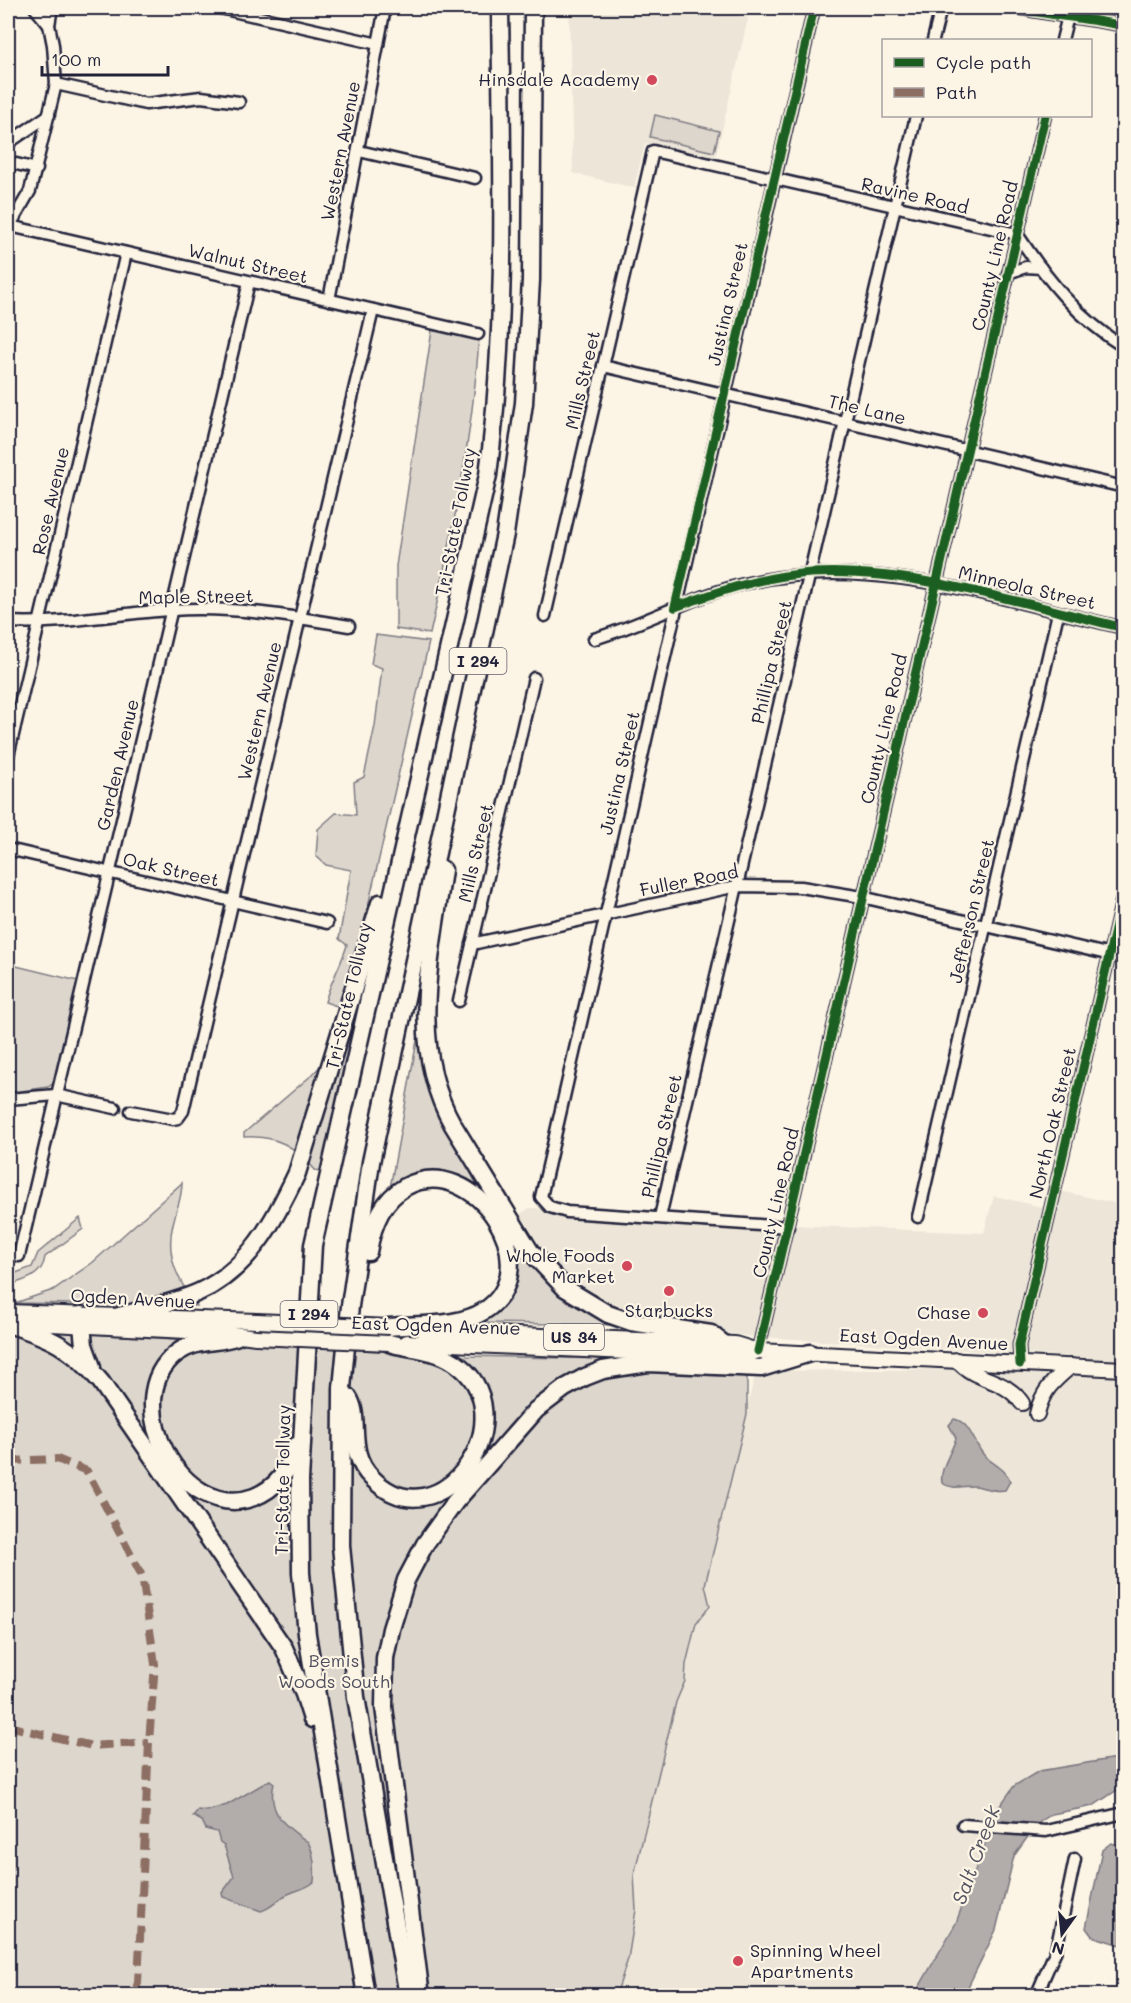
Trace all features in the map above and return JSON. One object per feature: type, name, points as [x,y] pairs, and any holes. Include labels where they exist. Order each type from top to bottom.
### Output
[{"type":"highway","name":"Tri-State Tollway","points":[[366,1995],[307,1634],[301,1573],[300,1480],[304,1382],[314,1245],[404,837],[483,498],[496,410],[503,277],[500,8]]},
{"type":"highway","name":"I 294","points":[[408,1995],[354,1687],[341,1546],[342,1388],[350,1306],[371,1162],[505,534],[524,403],[531,279],[533,8]]},
{"type":"highway","points":[[454,774],[454,795],[427,991],[430,1072],[441,1105],[530,1251],[565,1288],[608,1314],[631,1322],[711,1334],[724,1344]]},
{"type":"highway","points":[[119,1316],[200,1292],[230,1273],[244,1260],[279,1211],[297,1173],[369,937],[404,837]]},
{"type":"highway","points":[[350,1306],[364,1280],[369,1244],[378,1215],[395,1194],[413,1183],[431,1179],[453,1182],[466,1188],[486,1204],[506,1238],[510,1256],[509,1274],[503,1290],[485,1310],[471,1317],[389,1335]]},
{"type":"highway","points":[[82,1320],[84,1346],[94,1374]]},
{"type":"highway","points":[[8,1323],[52,1339],[80,1358],[94,1374],[284,1647],[304,1694],[316,1739],[331,1779]]},
{"type":"highway","points":[[342,1388],[353,1404],[354,1441],[359,1457],[364,1468],[379,1485],[402,1495],[415,1497],[437,1493],[459,1478],[472,1460],[480,1438],[484,1409],[477,1385],[468,1374],[442,1355],[389,1335]]},
{"type":"highway","points":[[237,1336],[225,1341],[198,1343],[178,1352],[162,1368],[153,1390],[154,1418],[166,1452],[177,1469],[199,1491],[222,1500],[236,1501],[261,1494],[281,1478],[293,1455],[297,1440],[304,1382]]},
{"type":"highway","points":[[421,1995],[384,1707],[385,1658],[391,1629],[406,1580],[425,1544],[454,1502],[536,1410],[557,1393],[585,1377],[603,1370],[648,1362],[761,1368],[810,1353]]},
{"type":"main road","name":"Ogden Avenue","points":[[8,1312],[256,1337]]},
{"type":"main road","name":"Ogden Avenue","points":[[8,1323],[119,1316],[257,1321]]},
{"type":"main road","name":"East Ogden Avenue","points":[[257,1321],[389,1335],[740,1357],[758,1351]]},
{"type":"main road","name":"East Ogden Avenue","points":[[256,1337],[389,1335],[735,1344],[758,1351],[1124,1370]]},
{"type":"main road","points":[[957,1360],[968,1373],[1002,1384],[1016,1394],[1022,1403]]},
{"type":"main road","points":[[1037,1414],[1040,1398],[1049,1384],[1071,1366]]},
{"type":"street","points":[[35,8],[49,25]]},
{"type":"street","points":[[9,228],[24,205],[36,169],[56,84],[54,45],[49,25],[52,8]]},
{"type":"street","points":[[220,8],[378,44]]},
{"type":"street","name":"Western Avenue","points":[[329,300],[385,8]]},
{"type":"street","name":"Justina Street","points":[[660,1217],[567,1212],[550,1207],[541,1197],[814,8]]},
{"type":"street","points":[[933,39],[941,8]]},
{"type":"street","points":[[1018,8],[1069,12],[1124,26]]},
{"type":"street","points":[[1062,39],[1069,12]]},
{"type":"street","points":[[56,84],[146,104],[201,97],[239,102]]},
{"type":"street","points":[[8,143],[49,115]]},
{"type":"street","name":"Phillipa Street","points":[[660,1217],[916,117]]},
{"type":"street","name":"County Line Road","points":[[758,1351],[1045,117]]},
{"type":"street","points":[[359,151],[475,178]]},
{"type":"street","name":"Ravine Road","points":[[653,151],[773,181],[1017,234]]},
{"type":"street","name":"Mills Street","points":[[545,616],[653,151]]},
{"type":"street","points":[[8,162],[36,169]]},
{"type":"street","name":"Walnut Street","points":[[9,228],[478,334]]},
{"type":"street","points":[[1017,234],[1041,268],[1078,312],[1101,332],[1124,347]]},
{"type":"street","name":"Rose Avenue","points":[[8,756],[126,253]]},
{"type":"street","points":[[1008,273],[1026,267],[1041,268]]},
{"type":"street","name":"Garden Avenue","points":[[19,1256],[249,282]]},
{"type":"street","name":"Western Avenue","points":[[131,1111],[168,1119],[178,1118],[183,1111],[373,310]]},
{"type":"street","name":"The Lane","points":[[603,366],[1124,487]]},
{"type":"street","name":"Minneola Street","points":[[594,639],[675,607],[747,583],[810,573],[865,573],[935,584],[1124,628]]},
{"type":"street","name":"Maple Street","points":[[8,622],[39,624],[172,610],[271,613],[349,626]]},
{"type":"street","name":"Jefferson Street","points":[[918,1218],[1058,613]]},
{"type":"street","name":"Mills Street","points":[[459,1001],[534,678]]},
{"type":"street","name":"Oak Street","points":[[8,849],[327,923]]},
{"type":"street","name":"Fuller Road","points":[[472,944],[737,886],[801,887],[862,897],[1124,958]]},
{"type":"street","name":"North Oak Street","points":[[1020,1364],[1018,1347],[1124,891]]},
{"type":"street","points":[[8,1100],[56,1095],[115,1108]]},
{"type":"street","points":[[660,1217],[788,1227]]},
{"type":"street","points":[[963,1825],[1034,1832],[1058,1830],[1124,1813]]},
{"type":"street","points":[[1036,1995],[1056,1950],[1075,1859]]},
{"type":"shaded area","name":"Hinsdale Academy","points":[[569,8],[705,8],[748,18],[715,160],[645,143],[634,188],[573,173]]},
{"type":"shaded area","points":[[1051,1189],[1123,1205],[1123,1360],[748,1336],[687,1327],[636,1315],[590,1296],[556,1270],[520,1214],[530,1208],[811,1226],[984,1233],[994,1196],[1047,1208]]},
{"type":"shaded area","points":[[987,1369],[1123,1377],[1123,1757],[1039,1771],[971,1885],[956,1923],[914,1995],[604,1996],[756,1371]]},
{"type":"shaded area","points":[[954,1419],[964,1424],[983,1454],[1002,1469],[1008,1477],[1010,1481],[1005,1490],[976,1486],[955,1487],[942,1483],[944,1466],[956,1438],[949,1425]]},
{"type":"shaded area","points":[[1123,1757],[1123,1786],[1093,1806],[1052,1814],[1037,1824],[1014,1856],[996,1930],[964,1995],[914,1996],[956,1923],[997,1810],[1014,1786],[1039,1771]]},
{"type":"shaded area","points":[[270,1780],[274,1783],[273,1802],[279,1817],[308,1842],[312,1851],[314,1882],[286,1895],[261,1911],[223,1897],[222,1893],[234,1877],[224,1845],[220,1842],[217,1832],[206,1829],[202,1821],[193,1816],[198,1810],[207,1811],[227,1805]]},
{"type":"shaded area","points":[[1111,1843],[1123,1846],[1123,1946],[1092,1936],[1086,1928],[1102,1850]]},
{"type":"green space","points":[[655,115],[719,131],[714,152],[650,137]]},
{"type":"green space","points":[[432,330],[479,339],[460,488],[430,634],[396,629],[396,566]]},
{"type":"green space","points":[[376,635],[429,642],[348,993],[340,1007],[325,1002],[347,945],[339,939],[351,870],[326,865],[316,856],[318,829],[336,813],[356,815],[354,782],[364,777],[375,726],[382,668],[371,664]]},
{"type":"green space","points":[[8,964],[78,981],[54,1083],[48,1087],[8,1093]]},
{"type":"green space","points":[[362,1008],[325,1172],[315,1170],[292,1148],[275,1140],[244,1137],[244,1133],[313,1074],[346,1038]]},
{"type":"green space","points":[[418,1035],[427,1087],[477,1185],[454,1174],[433,1170],[412,1174],[390,1188]]},
{"type":"green space","points":[[182,1183],[171,1236],[172,1257],[179,1278],[197,1306],[15,1303],[53,1290],[92,1263]]},
{"type":"green space","points":[[80,1218],[83,1229],[45,1257],[37,1273],[8,1285],[8,1273],[16,1273],[32,1267],[38,1253]]},
{"type":"green space","points":[[521,1250],[543,1276],[564,1295],[619,1325],[481,1323],[499,1309],[511,1294],[517,1275],[517,1253]]},
{"type":"green space","name":"Bemis Woods South","points":[[8,1329],[463,1356],[612,1359],[747,1374],[747,1414],[705,1585],[710,1606],[696,1623],[686,1664],[685,1681],[676,1702],[634,1875],[636,1910],[628,1959],[618,1989],[619,1995],[8,1995]]},
{"type":"marked path","points":[[8,1461],[57,1459],[87,1471],[142,1576],[155,1664],[149,1742],[138,1983],[133,1996]]},
{"type":"marked path","points":[[8,1726],[92,1746],[149,1742]]},
{"type":"cycle path","points":[[675,607],[814,8]]},
{"type":"cycle path","points":[[1018,8],[1124,26]]},
{"type":"cycle path","points":[[758,1351],[1045,117]]},
{"type":"cycle path","points":[[675,607],[725,590],[776,577],[811,573],[849,573],[928,582],[1124,628]]},
{"type":"cycle path","points":[[1020,1364],[1019,1345],[1124,891]]},
{"type":"place","name":"Hinsdale Academy","points":[[652,80]]},
{"type":"place","name":"Whole Foods Market","points":[[627,1266]]},
{"type":"place","name":"Starbucks","points":[[669,1291]]},
{"type":"place","name":"Chase","points":[[983,1313]]},
{"type":"place","name":"Spinning Wheel Apartments","points":[[738,1961]]},
{"type":"water label","name":"Salt Creek","points":[[976,1855]]}]
